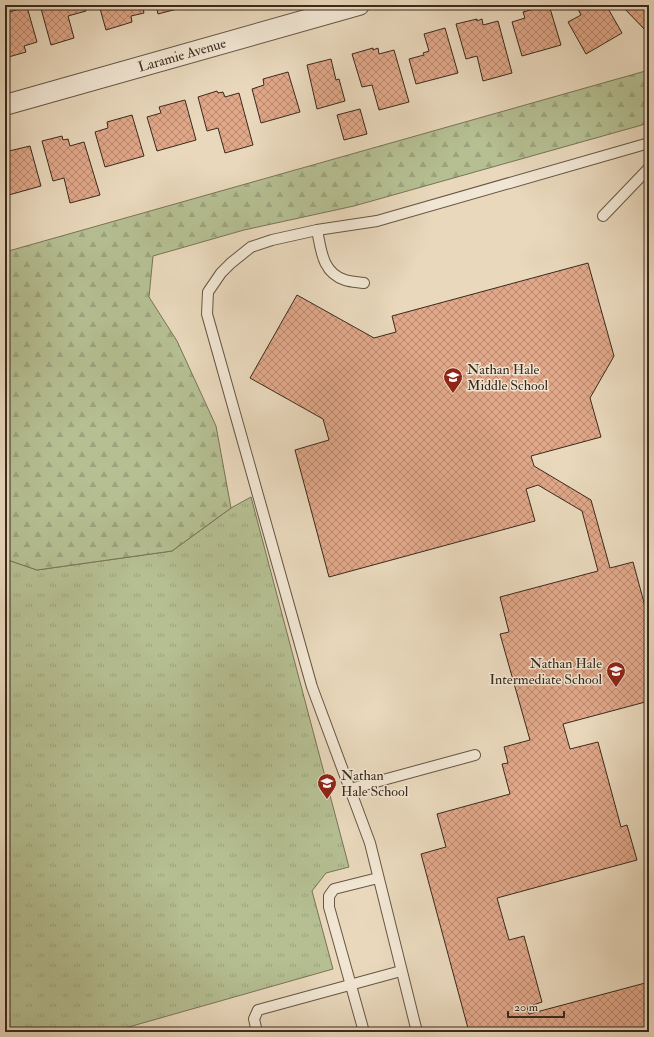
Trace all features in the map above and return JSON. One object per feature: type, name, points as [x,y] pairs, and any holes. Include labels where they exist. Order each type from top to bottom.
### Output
[{"type":"street","name":"Laramie Avenue","points":[[5,105],[359,5]]},
{"type":"lane","points":[[417,1032],[370,843],[312,687],[208,314],[208,292],[221,273],[251,247],[272,240],[317,230],[377,220],[649,143]]},
{"type":"lane","points":[[603,216],[649,168]]},
{"type":"lane","points":[[317,230],[323,261],[332,272],[344,280],[364,282]]},
{"type":"lane","points":[[350,789],[475,755]]},
{"type":"lane","points":[[364,1032],[329,907],[329,896],[334,889],[378,878]]},
{"type":"lane","points":[[257,1032],[254,1019],[258,1010],[401,971]]},
{"type":"green space","points":[[649,70],[649,123],[354,206],[244,230],[153,256],[149,297],[177,341],[216,426],[231,508],[172,551],[37,570],[5,559],[5,252]]},
{"type":"green space","points":[[251,497],[349,867],[326,873],[312,891],[333,969],[111,1032],[12,1032],[5,1030],[5,559],[37,570],[172,551],[231,508]]},
{"type":"building","points":[[40,5],[85,5],[86,11],[68,16],[74,38],[51,45]]},
{"type":"building","points":[[99,5],[142,5],[144,13],[131,16],[132,22],[106,30]]},
{"type":"building","points":[[156,5],[180,5],[181,8],[158,14]]},
{"type":"building","points":[[549,5],[561,45],[522,56],[512,22],[525,18],[523,12]]},
{"type":"building","points":[[586,5],[606,5],[622,33],[586,54],[568,22],[581,15],[578,9]]},
{"type":"building","points":[[621,5],[649,5],[649,34]]},
{"type":"building","points":[[27,7],[37,42],[24,46],[26,52],[5,58],[5,13]]},
{"type":"building","points":[[477,19],[477,21],[482,19],[483,25],[498,21],[512,73],[483,81],[477,56],[466,59],[456,24]]},
{"type":"building","points":[[445,28],[458,73],[416,84],[409,59],[424,55],[423,53],[429,51],[424,34]]},
{"type":"building","points":[[373,48],[373,50],[378,48],[379,54],[394,50],[409,102],[379,110],[372,85],[362,87],[352,54]]},
{"type":"building","points":[[331,59],[336,80],[339,79],[345,101],[317,109],[307,65]]},
{"type":"building","points":[[288,72],[300,112],[261,123],[252,89],[264,85],[263,79]]},
{"type":"building","points":[[217,91],[218,93],[223,92],[225,97],[239,93],[253,145],[225,153],[218,128],[207,131],[198,97]]},
{"type":"building","points":[[185,100],[196,140],[157,151],[147,117],[161,113],[159,107]]},
{"type":"building","points":[[360,109],[367,134],[344,140],[337,115]]},
{"type":"building","points":[[132,115],[144,156],[105,167],[95,132],[108,128],[107,122]]},
{"type":"building","points":[[62,136],[63,140],[68,139],[70,146],[84,142],[100,195],[70,203],[64,178],[53,181],[42,141]]},
{"type":"building","points":[[30,146],[41,186],[5,196],[5,152]]},
{"type":"building","points":[[588,263],[614,356],[590,398],[601,437],[531,456],[534,466],[591,500],[610,568],[633,562],[649,621],[649,701],[563,724],[570,749],[598,742],[621,827],[627,825],[637,860],[497,898],[509,940],[524,936],[542,1002],[527,1007],[529,1014],[649,982],[649,1032],[469,1032],[421,854],[446,847],[437,814],[510,794],[502,764],[508,763],[504,747],[530,740],[500,634],[509,632],[500,597],[598,571],[582,511],[538,485],[526,489],[535,521],[329,577],[295,450],[329,440],[323,419],[250,378],[297,295],[374,338],[396,332],[392,316]]},
{"type":"place","name":"Nathan Hale Middle School","points":[[453,394]]},
{"type":"place","name":"Nathan Hale Intermediate School","points":[[616,688]]},
{"type":"place","name":"Nathan Hale School","points":[[327,800]]}]
